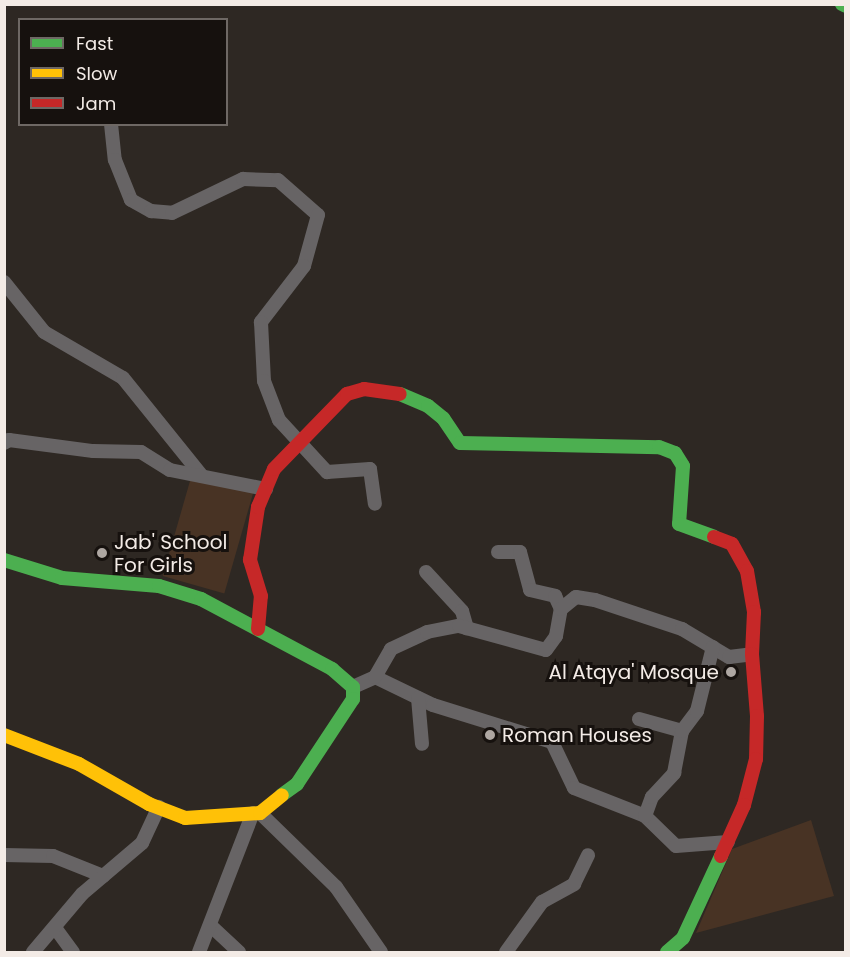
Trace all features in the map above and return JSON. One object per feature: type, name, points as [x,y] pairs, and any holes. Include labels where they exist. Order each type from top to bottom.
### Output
[{"type":"street","points":[[111,126],[115,160],[131,200],[151,211],[171,213],[243,179],[278,180],[318,215],[304,266],[261,322],[264,381],[279,420],[327,472],[370,469],[375,504]]},
{"type":"street","points":[[4,282],[44,333],[123,378],[202,476]]},
{"type":"street","points":[[258,629],[261,596],[250,560],[258,507],[274,469],[298,440],[347,394],[381,389],[428,406],[443,417],[460,443],[659,447],[675,453],[683,466],[679,524],[732,544],[747,571],[754,612],[752,654],[758,716],[756,759],[744,805],[683,938],[666,952]]},
{"type":"street","points":[[4,443],[9,440],[93,451],[141,452],[170,470],[266,489]]},
{"type":"street","points":[[353,687],[375,677],[391,650],[427,632],[459,626],[546,650],[556,636],[561,609],[555,596],[530,590],[520,552],[498,552]]},
{"type":"street","points":[[4,560],[62,578],[159,586],[201,599],[332,669],[353,687],[353,699],[328,729],[304,776],[256,813],[200,952]]},
{"type":"street","points":[[426,572],[462,611],[467,628]]},
{"type":"street","points":[[561,609],[576,597],[595,600],[682,629],[729,657],[752,654]]},
{"type":"street","points":[[645,816],[652,797],[674,773],[682,731],[697,711],[712,647]]},
{"type":"street","points":[[375,677],[418,698],[552,742],[574,788],[645,816],[676,846],[728,842]]},
{"type":"street","points":[[418,698],[422,744]]},
{"type":"street","points":[[639,719],[682,731]]},
{"type":"street","points":[[4,735],[79,764],[184,818],[256,813],[336,887],[381,952]]},
{"type":"street","points":[[33,952],[56,928],[82,894],[142,843],[159,807]]},
{"type":"street","points":[[4,855],[53,856],[103,876]]},
{"type":"street","points":[[506,952],[542,902],[574,884],[588,855]]},
{"type":"street","points":[[210,925],[239,952]]},
{"type":"street","points":[[56,928],[73,952]]},
{"type":"shaded area","points":[[192,474],[254,492],[224,594],[163,576]]},
{"type":"shaded area","points":[[811,820],[834,896],[696,933],[732,849]]},
{"type":"traffic: fast","points":[[842,4],[846,6]]},
{"type":"traffic: fast","points":[[400,394],[428,406],[443,418],[460,443],[659,447],[675,453],[683,466],[679,524],[714,537]]},
{"type":"traffic: fast","points":[[4,560],[62,578],[159,586],[201,599],[332,669],[353,687],[353,699],[297,784],[282,795]]},
{"type":"traffic: fast","points":[[667,952],[683,938],[721,856]]},
{"type":"traffic: slow","points":[[4,735],[79,764],[149,804],[185,818],[260,813],[282,795]]},
{"type":"traffic: jam","points":[[258,629],[261,596],[250,560],[258,507],[274,469],[347,394],[364,389],[400,394]]},
{"type":"traffic: jam","points":[[714,537],[732,544],[747,571],[754,612],[752,654],[757,716],[756,759],[744,805],[721,856]]},
{"type":"place","name":"Jab' School For Girls","points":[[102,553]]},
{"type":"place","name":"Al Atqya' Mosque","points":[[731,672]]},
{"type":"place","name":"Roman Houses","points":[[490,735]]}]
